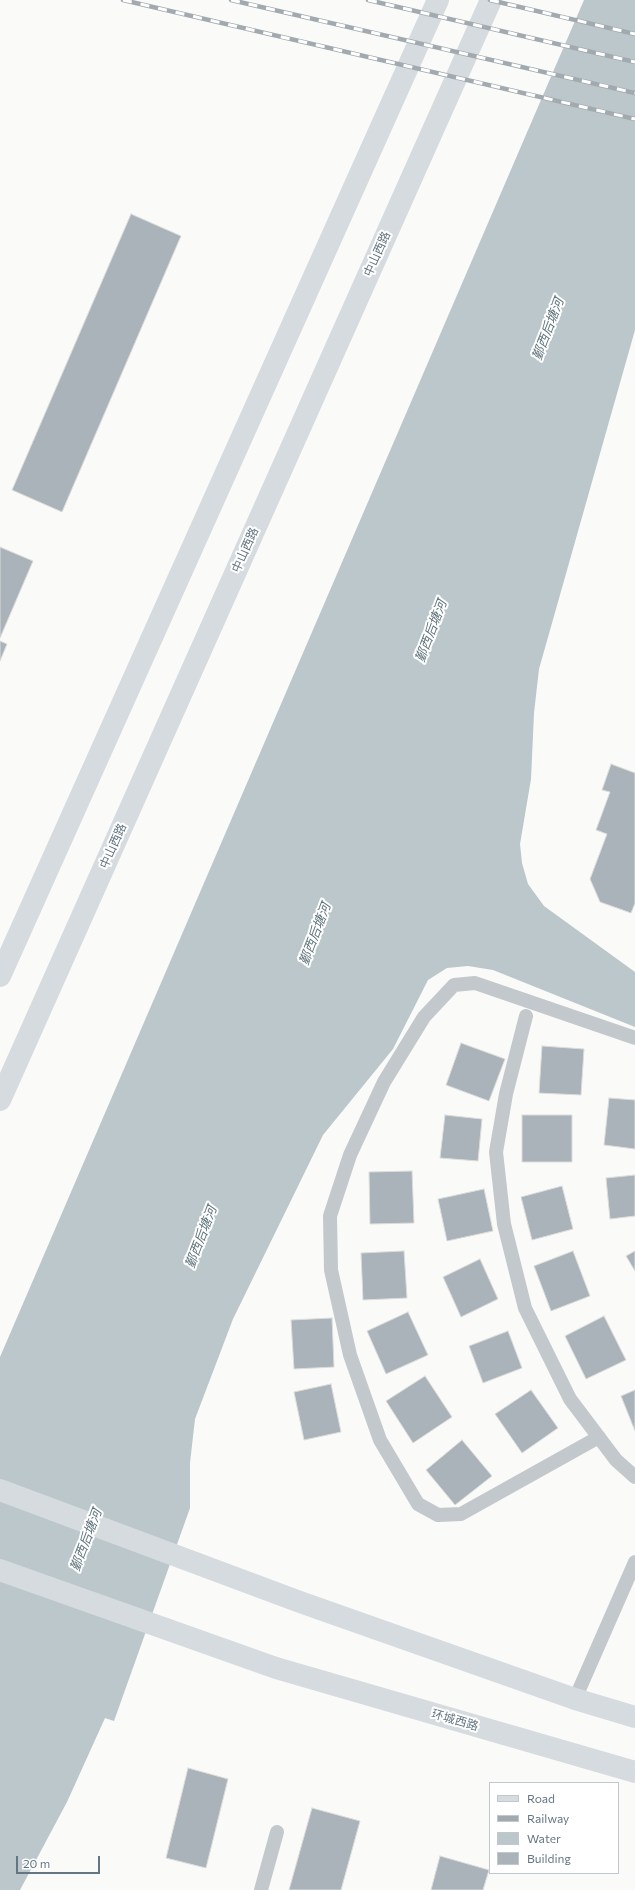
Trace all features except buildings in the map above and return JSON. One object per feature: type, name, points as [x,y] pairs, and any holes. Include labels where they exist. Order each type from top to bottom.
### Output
[{"type":"main road","points":[[0,976],[438,0]]},
{"type":"main road","name":"中山西路","points":[[0,1100],[491,0]]},
{"type":"main road","points":[[0,1490],[300,1602],[575,1699],[635,1717]]},
{"type":"main road","name":"环城西路","points":[[0,1570],[276,1668],[635,1772]]},
{"type":"lane","points":[[599,1437],[461,1514],[438,1515],[418,1504],[380,1440],[350,1355],[331,1270],[330,1216],[350,1155],[384,1082],[424,1017],[454,985],[475,983],[635,1038]]},
{"type":"lane","points":[[526,1016],[506,1094],[496,1152],[504,1224],[525,1308],[570,1399],[616,1460],[635,1477]]},
{"type":"lane","points":[[575,1699],[635,1562]]},
{"type":"lane","points":[[261,1890],[277,1832]]},
{"type":"water","name":"鄞西后塘河","points":[[584,0],[635,0],[635,330],[539,669],[534,713],[531,779],[520,844],[522,863],[528,884],[544,906],[635,972],[635,1027],[493,970],[468,966],[447,968],[428,980],[393,1049],[323,1135],[233,1319],[195,1419],[190,1463],[190,1508],[114,1721],[105,1718],[67,1802],[20,1890],[0,1890],[0,1357]]},
{"type":"railway","points":[[123,0],[635,119]]},
{"type":"railway","points":[[231,0],[635,93]]},
{"type":"railway","points":[[368,0],[635,62]]},
{"type":"railway","points":[[490,0],[635,34]]}]
